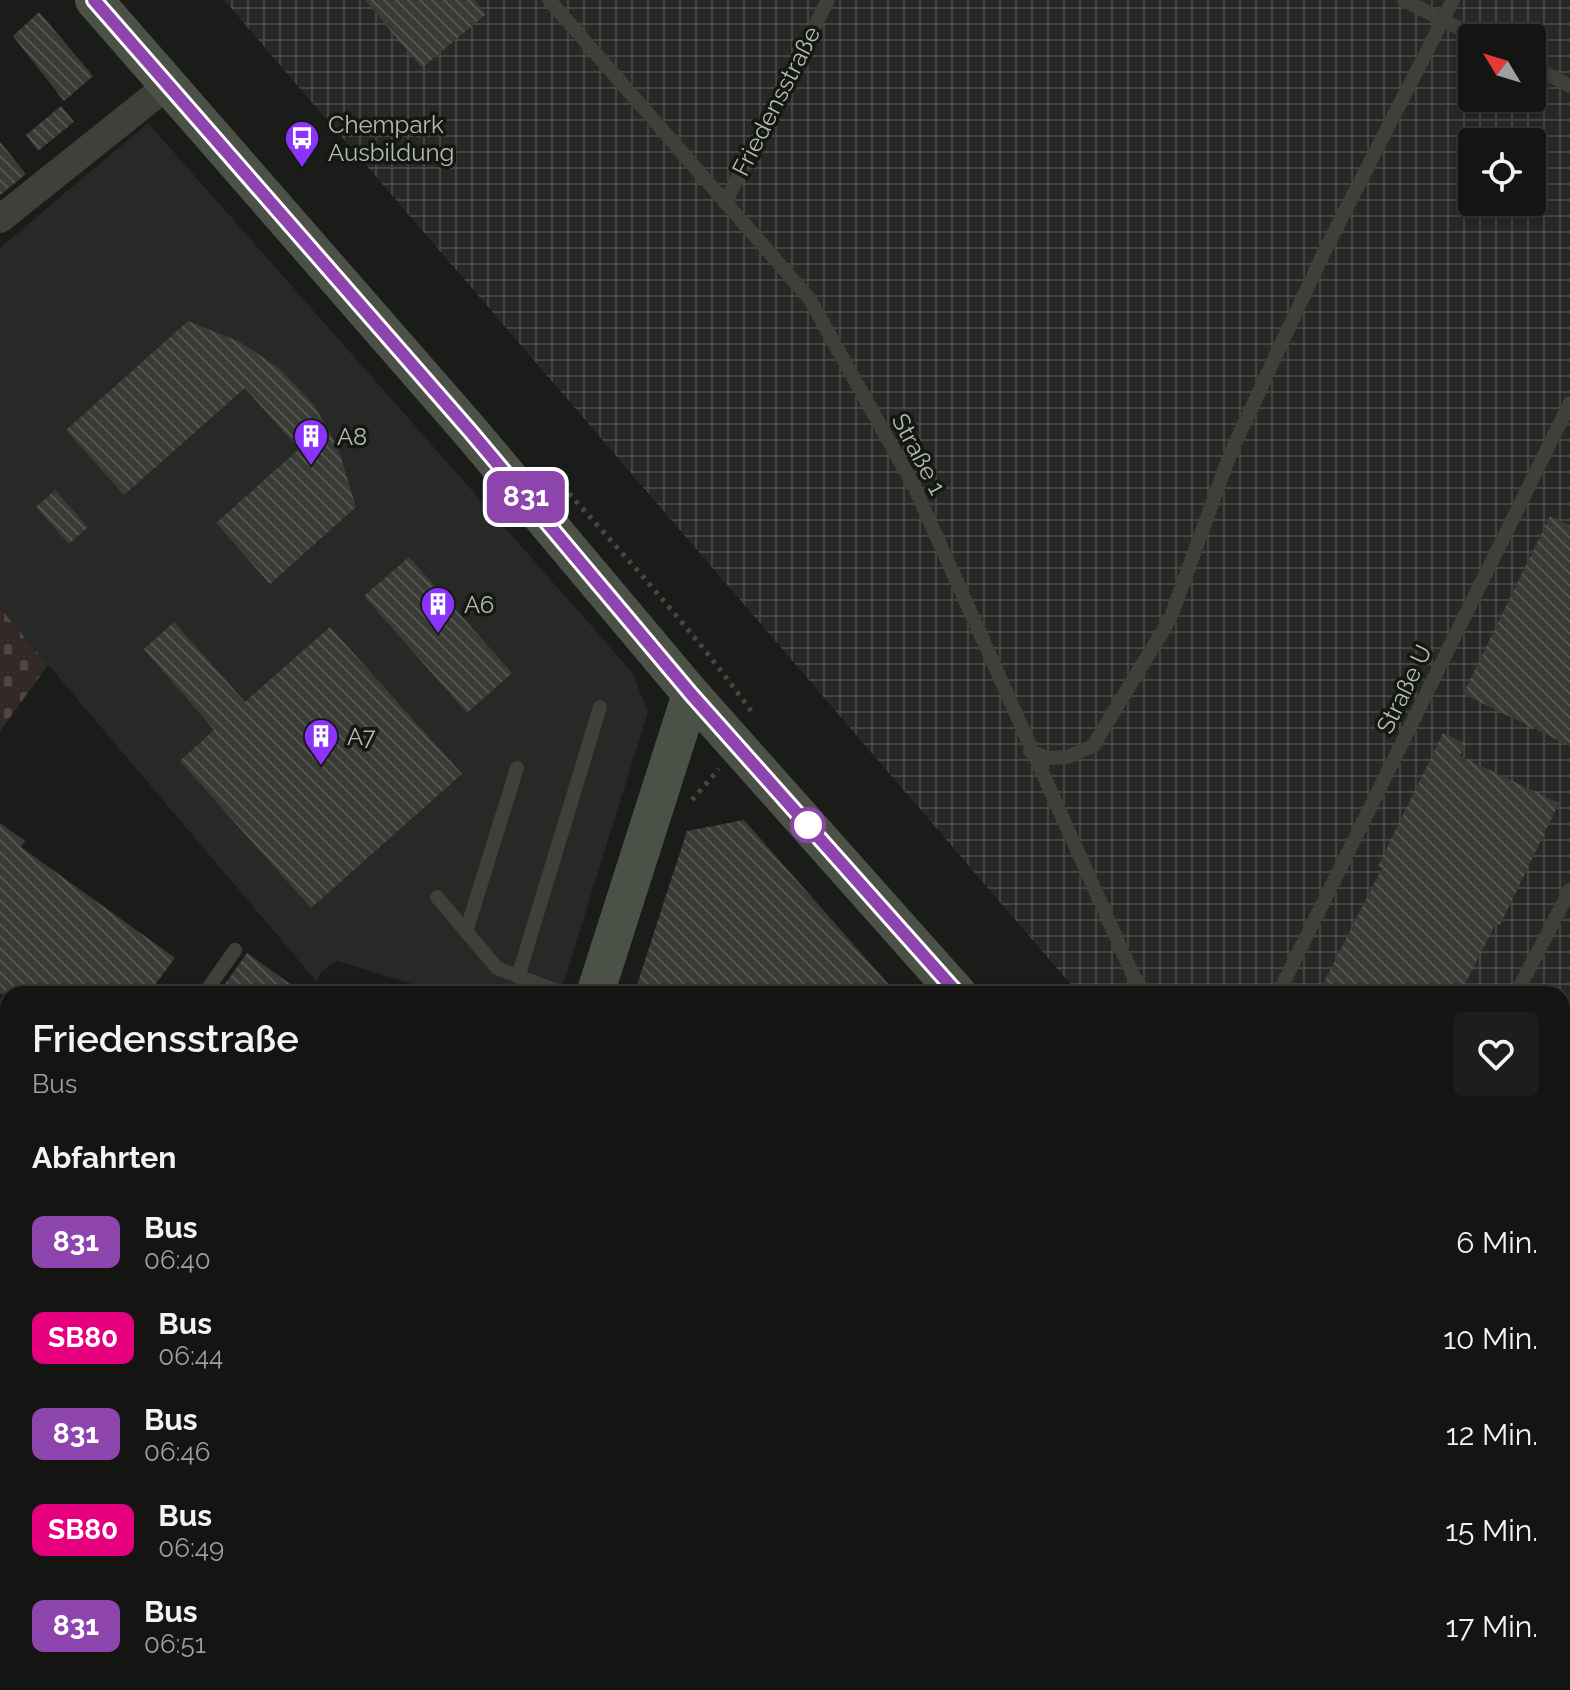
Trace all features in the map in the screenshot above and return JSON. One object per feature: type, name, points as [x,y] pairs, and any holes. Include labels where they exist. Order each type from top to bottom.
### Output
[{"type":"main road","points":[[94,0],[470,431],[691,694],[951,986]]},
{"type":"main road","points":[[598,986],[691,694]]},
{"type":"street","points":[[0,219],[168,85]]},
{"type":"lane","name":"Straße 1","points":[[549,0],[809,298],[914,486],[1030,751],[1141,986]]},
{"type":"lane","name":"Friedensstraße","points":[[725,203],[828,0]]},
{"type":"lane","points":[[1404,0],[1458,27]]},
{"type":"lane","points":[[1030,751],[1049,758],[1067,757],[1093,746],[1170,619],[1231,452],[1325,250],[1453,0]]},
{"type":"lane","points":[[1546,73],[1570,86]]},
{"type":"lane","name":"Straße U","points":[[1282,986],[1570,403]]},
{"type":"lane","points":[[518,977],[600,707]]},
{"type":"lane","points":[[466,932],[517,768]]},
{"type":"lane","points":[[1520,986],[1570,890]]},
{"type":"lane","points":[[437,897],[497,968],[543,986]]},
{"type":"lane","points":[[210,986],[235,950]]},
{"type":"shaded area","points":[[224,0],[1570,0],[1570,986],[1072,986]]},
{"type":"shaded area","points":[[148,123],[632,672],[648,712],[562,986],[420,986],[337,961],[321,972],[317,982],[0,608],[0,248]]},
{"type":"green space","points":[[0,608],[48,665],[0,731]]},
{"type":"building","points":[[365,0],[474,0],[486,14],[422,68]]},
{"type":"building","points":[[39,12],[93,76],[64,101],[13,36]]},
{"type":"building","points":[[61,106],[74,122],[38,151],[26,135]]},
{"type":"building","points":[[0,142],[26,174],[0,195]]},
{"type":"building","name":"A8","points":[[188,321],[240,342],[280,369],[314,405],[338,448],[356,507],[270,584],[216,523],[299,449],[245,388],[124,495],[66,430]]},
{"type":"building","points":[[55,490],[88,527],[69,544],[36,507]]},
{"type":"building","points":[[1550,516],[1570,526],[1570,746],[1463,694]]},
{"type":"building","name":"A6","points":[[409,557],[512,673],[467,713],[364,596]]},
{"type":"building","name":"A7","points":[[174,622],[245,702],[330,627],[462,774],[311,908],[180,761],[214,730],[144,649]]},
{"type":"building","points":[[1443,733],[1466,744],[1460,756],[1559,803],[1500,925],[1496,923],[1464,986],[1322,986],[1382,868],[1378,866]]},
{"type":"building","points":[[744,820],[890,986],[637,986],[687,831]]},
{"type":"building","points":[[0,823],[25,841],[21,847],[175,958],[154,986],[0,986]]},
{"type":"building","points":[[247,953],[293,986],[224,986]]},
{"type":"bus line","name":"831","points":[[94,0],[470,431],[691,694],[951,986]]},
{"type":"place","name":"Chempark Ausbildung","points":[[302,169]]},
{"type":"place","name":"A8","points":[[311,467]]},
{"type":"place","name":"A6","points":[[438,635]]},
{"type":"place","name":"A7","points":[[321,767]]}]
